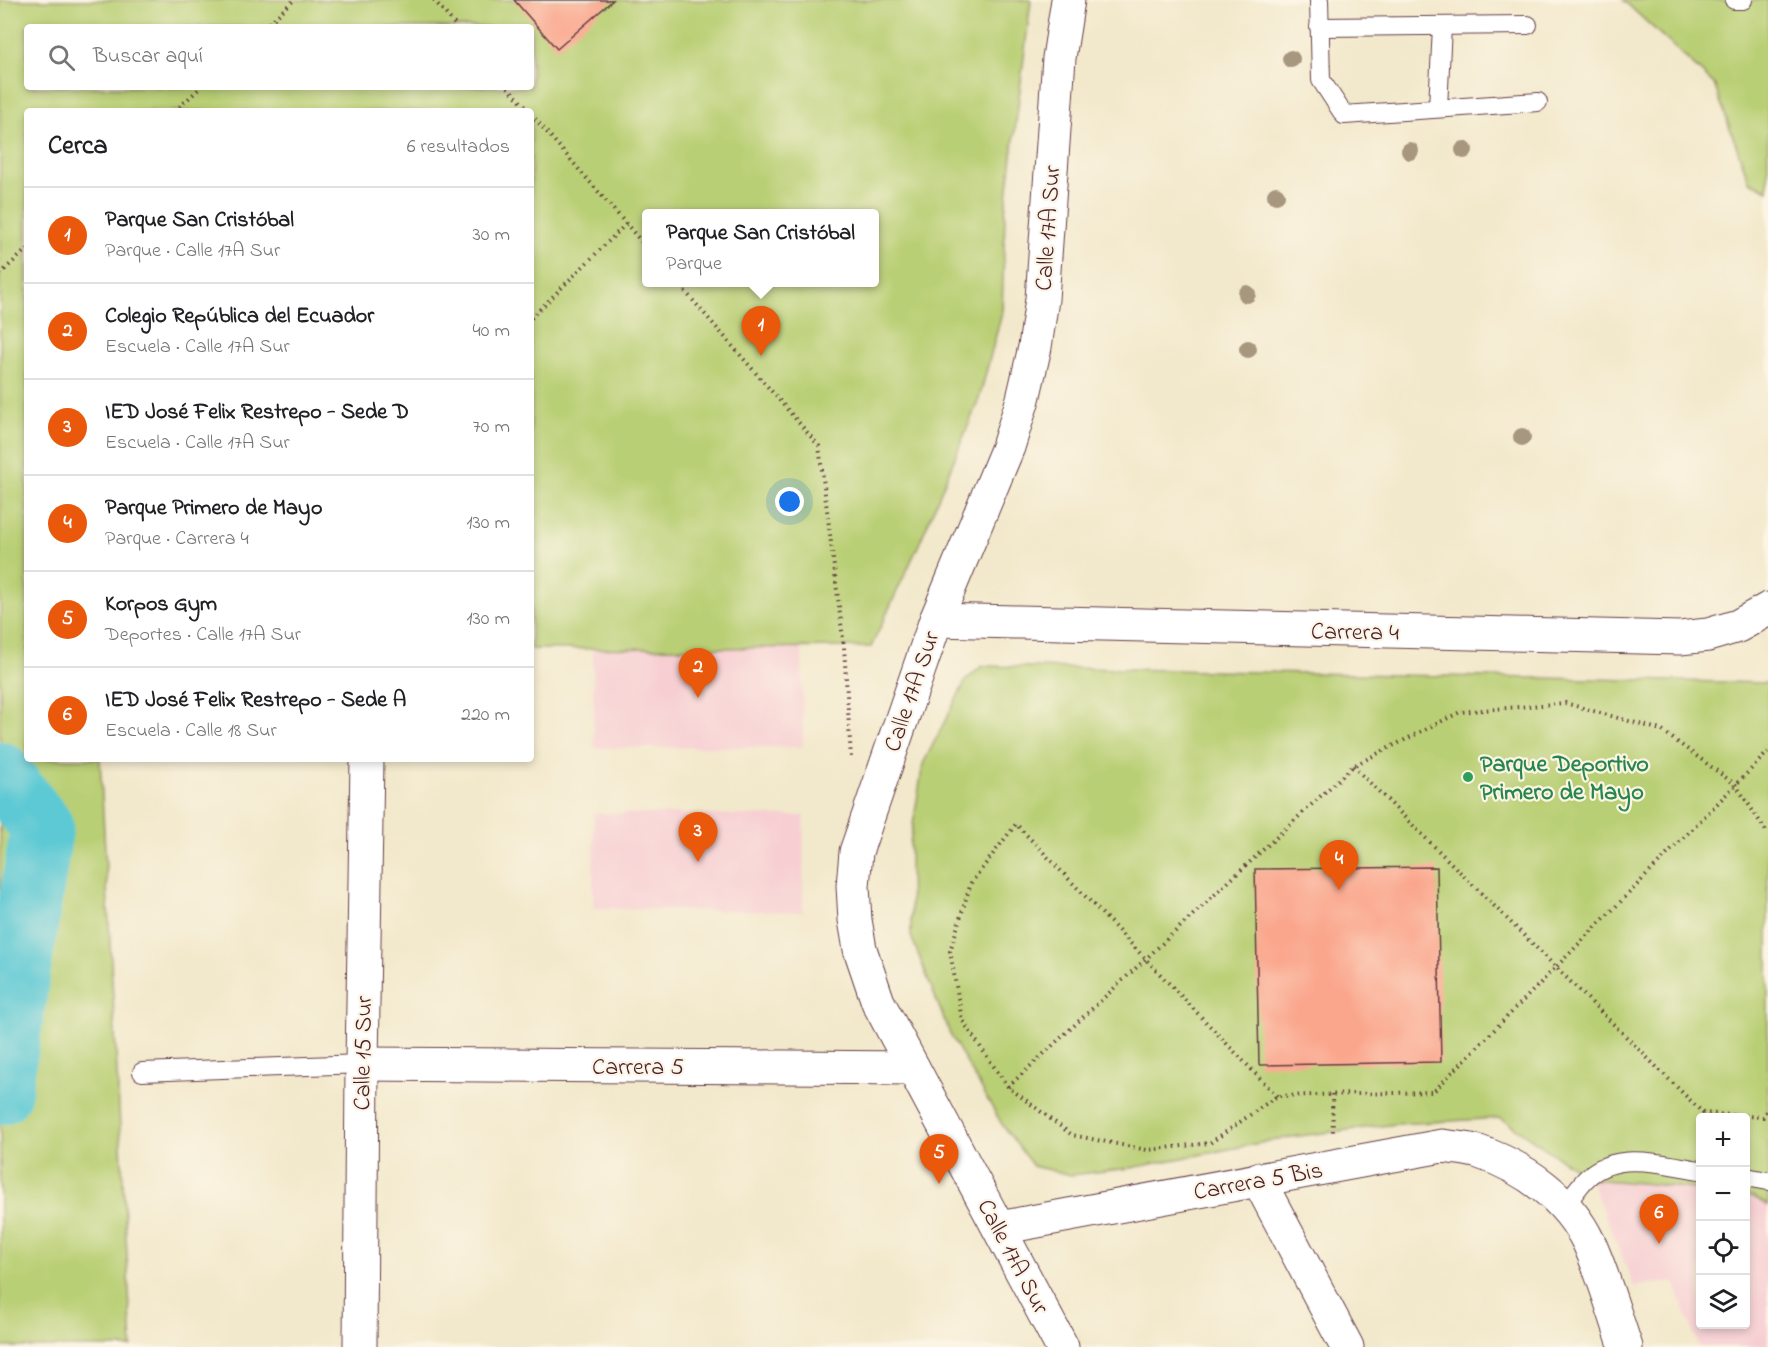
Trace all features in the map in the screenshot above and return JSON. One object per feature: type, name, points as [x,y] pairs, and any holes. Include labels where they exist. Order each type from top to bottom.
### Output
[{"type":"street","name":"Calle 17A Sur","points":[[1062,1347],[878,1002],[860,950],[853,886],[856,852],[867,815],[936,620],[1008,447],[1023,399],[1035,347],[1042,299],[1059,58],[1068,0]]},
{"type":"street","name":"Carrera 4","points":[[936,620],[1680,638],[1708,635],[1738,626],[1768,609]]},
{"type":"street","name":"Calle 15 Sur","points":[[360,1347],[367,762]]},
{"type":"street","name":"Carrera 5","points":[[362,1064],[914,1068]]},
{"type":"street","name":"Carrera 5 Bis","points":[[999,1228],[1443,1146],[1477,1151],[1516,1167],[1540,1184],[1564,1206],[1588,1242],[1626,1347]]},
{"type":"street","points":[[1258,1179],[1347,1347]]},
{"type":"lane","points":[[1319,0],[1321,80],[1344,115],[1538,102]]},
{"type":"lane","points":[[1734,0],[1743,0]]},
{"type":"lane","points":[[1319,27],[1527,25]]},
{"type":"lane","points":[[1438,108],[1442,26]]},
{"type":"lane","points":[[142,1072],[362,1064]]},
{"type":"lane","points":[[1564,1206],[1589,1176],[1618,1162],[1652,1162],[1696,1169]]},
{"type":"lane","points":[[1750,1178],[1768,1181]]},
{"type":"path","points":[[268,24],[294,0]]},
{"type":"path","points":[[434,0],[454,24]]},
{"type":"path","points":[[178,108],[198,90]]},
{"type":"path","points":[[511,90],[526,108]]},
{"type":"path","points":[[534,117],[642,242]]},
{"type":"path","points":[[534,315],[626,224]]},
{"type":"path","points":[[0,274],[24,252]]},
{"type":"path","points":[[681,287],[819,446],[844,647],[851,761]]},
{"type":"path","points":[[1008,1088],[1353,766],[1460,712],[1565,703],[1661,730],[1736,785],[1768,834]]},
{"type":"path","points":[[1277,1096],[1016,824],[971,883],[950,951],[962,1020],[1008,1088],[1072,1135],[1147,1150],[1210,1143],[1277,1096],[1433,1092],[1768,752]]},
{"type":"path","points":[[1353,766],[1703,1113],[1766,1117],[1768,1108]]},
{"type":"shaded area","points":[[802,646],[803,747],[594,748],[593,648]]},
{"type":"shaded area","points":[[594,813],[804,816],[803,912],[593,908]]},
{"type":"shaded area","points":[[1590,1179],[1696,1190],[1696,1329],[1750,1329],[1750,1196],[1768,1206],[1768,1347],[1699,1347],[1674,1282],[1634,1286]]},
{"type":"green space","points":[[0,0],[1031,0],[1005,213],[1002,313],[979,399],[920,542],[871,647],[534,649],[534,108],[24,108],[24,762],[100,762],[132,1347],[0,1347]]},
{"type":"green space","points":[[1623,0],[1768,0],[1768,190],[1749,181],[1714,84]]},
{"type":"green space","points":[[982,666],[1768,683],[1768,1206],[1750,1196],[1750,1113],[1696,1113],[1696,1190],[1590,1179],[1501,1118],[1397,1124],[1291,1137],[1131,1168],[1071,1175],[1033,1166],[1003,1126],[950,1034],[911,936],[910,843],[923,764],[966,680]]},
{"type":"building","points":[[514,0],[613,0],[557,49]]},
{"type":"building","points":[[1437,867],[1441,1062],[1259,1065],[1255,869]]},
{"type":"waterway","points":[[0,773],[42,827],[0,1093]]},
{"type":"place","name":"Parque San Cristóbal","points":[[761,356]]},
{"type":"place","name":"Colegio República del Ecuador","points":[[698,698]]},
{"type":"place","name":"Parque Deportivo Primero de Mayo","points":[[1468,777]]},
{"type":"place","name":"IED José Felix Restrepo - Sede D","points":[[698,862]]},
{"type":"place","name":"Parque Primero de Mayo","points":[[1339,890]]},
{"type":"place","name":"Korpos Gym","points":[[939,1184]]},
{"type":"place","name":"IED José Felix Restrepo - Sede A","points":[[1659,1244]]}]
